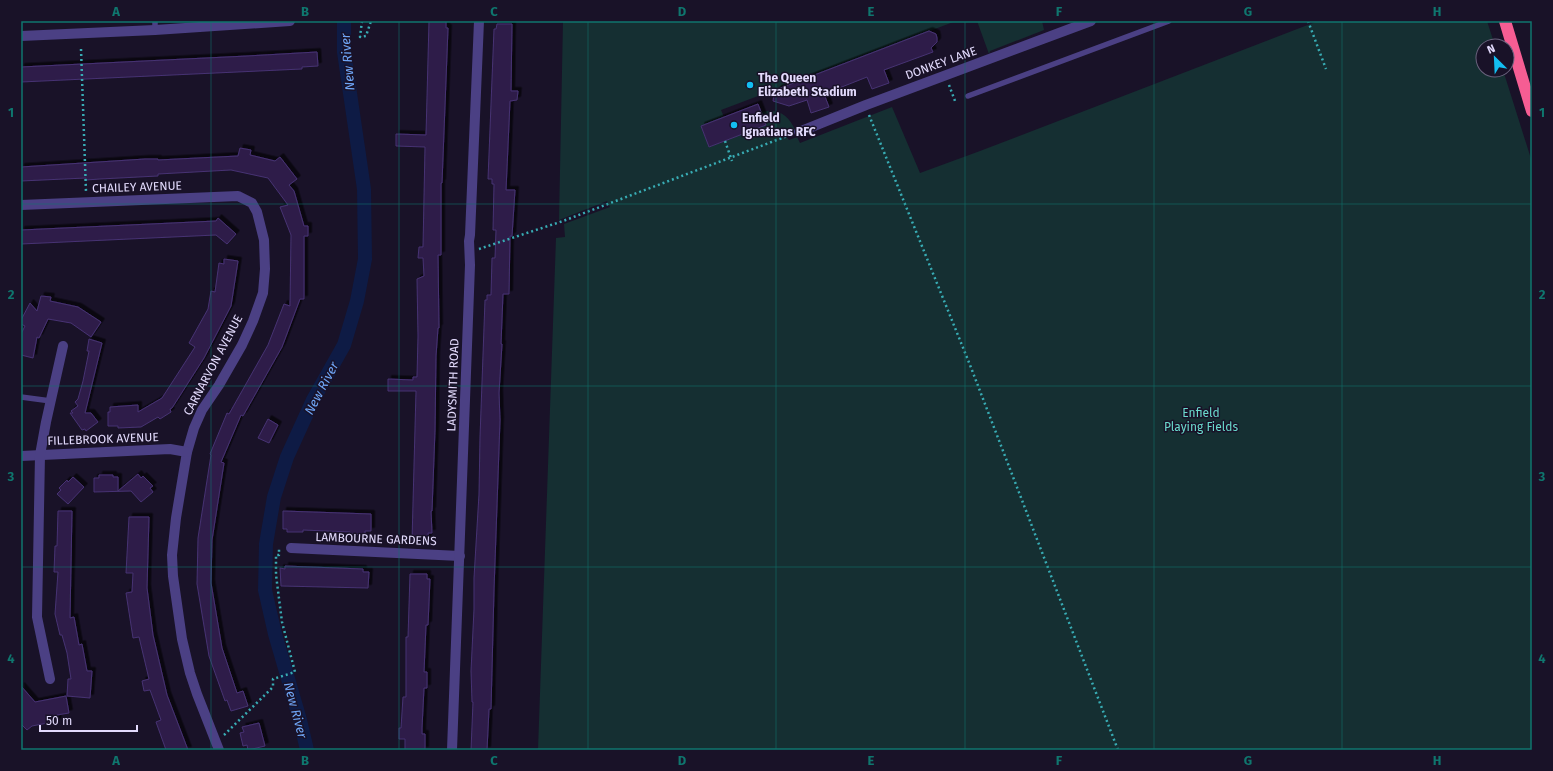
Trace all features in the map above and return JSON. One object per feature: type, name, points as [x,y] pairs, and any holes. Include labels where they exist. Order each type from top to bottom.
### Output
[{"type":"highway","points":[[1505,21],[1532,111]]},
{"type":"street","points":[[21,36],[155,26],[290,21]]},
{"type":"street","name":"LADYSMITH ROAD","points":[[452,750],[470,265],[469,241],[479,21]]},
{"type":"street","name":"DONKEY LANE","points":[[799,132],[866,105],[1091,21]]},
{"type":"street","name":"CHAILEY AVENUE","points":[[21,205],[238,196],[252,203]]},
{"type":"street","name":"CARNARVON AVENUE","points":[[219,750],[190,672],[182,639],[173,576],[172,555],[187,452],[194,428],[202,410],[219,385],[242,344],[253,321],[263,294],[265,269],[264,240],[257,212],[252,203]]},
{"type":"street","points":[[50,679],[36,617],[40,455],[63,346]]},
{"type":"street","name":"FILLEBROOK AVENUE","points":[[21,456],[170,449],[187,452]]},
{"type":"street","name":"LAMBOURNE GARDENS","points":[[291,548],[460,556]]},
{"type":"lane","points":[[968,96],[1169,21]]},
{"type":"lane","points":[[21,397],[51,401]]},
{"type":"path","points":[[362,21],[360,37],[366,36],[371,21]]},
{"type":"path","points":[[1308,21],[1326,69]]},
{"type":"path","points":[[81,49],[87,202]]},
{"type":"path","points":[[944,76],[955,101]]},
{"type":"path","points":[[866,105],[970,365],[1118,750]]},
{"type":"path","points":[[477,249],[481,249],[563,221],[731,160],[799,132]]},
{"type":"path","points":[[725,141],[731,160]]},
{"type":"path","points":[[222,736],[272,687],[273,679],[295,672],[282,622],[276,575],[276,555],[279,554]]},
{"type":"green space","name":"Enfield Playing Fields","points":[[563,21],[956,21],[721,110],[724,117],[701,126],[709,147],[766,125],[762,112],[773,111],[782,114],[790,120],[795,130],[785,135],[789,140],[797,137],[800,143],[892,107],[920,173],[1318,21],[1487,21],[1492,38],[1475,38],[1475,78],[1506,78],[1532,162],[1532,750],[538,750],[556,238],[565,237],[564,224],[610,207],[607,201],[559,220]]},
{"type":"green space","points":[[977,21],[1042,21],[1044,30],[990,51],[989,54]]},
{"type":"building","points":[[429,21],[446,21],[446,28],[448,28],[441,183],[441,255],[438,255],[439,328],[436,356],[435,430],[431,511],[432,533],[428,533],[428,542],[412,541],[416,391],[388,391],[388,379],[413,380],[413,377],[417,377],[417,279],[424,276],[423,258],[418,258],[419,247],[423,247],[425,147],[396,146],[396,134],[426,135]]},
{"type":"building","points":[[497,24],[512,24],[511,91],[518,91],[517,100],[510,101],[506,190],[515,190],[512,236],[510,236],[509,294],[503,294],[491,709],[489,709],[487,750],[471,750],[473,702],[471,671],[474,578],[479,494],[485,300],[487,300],[487,295],[491,295],[492,258],[495,258],[496,230],[493,230],[494,184],[492,184],[492,179],[488,179],[494,29],[496,29]]},
{"type":"building","points":[[929,31],[936,34],[937,38],[937,42],[931,48],[933,52],[884,70],[889,83],[872,89],[867,77],[824,94],[829,107],[811,113],[807,100],[789,106],[773,101],[774,93],[778,89]]},
{"type":"building","points":[[317,52],[318,66],[302,67],[302,69],[21,82],[21,67]]},
{"type":"building","name":"Enfield Ignatians RFC","points":[[758,104],[766,125],[709,147],[701,126]]},
{"type":"building","points":[[240,148],[251,150],[250,155],[275,161],[280,157],[297,179],[289,185],[294,191],[304,226],[308,226],[308,236],[304,236],[304,299],[300,299],[282,347],[243,416],[241,415],[221,462],[224,463],[212,540],[211,583],[222,648],[237,693],[243,691],[248,706],[231,711],[227,700],[225,701],[209,656],[197,584],[198,538],[210,454],[227,413],[229,414],[268,345],[284,304],[290,306],[291,235],[280,207],[288,205],[268,178],[231,170],[86,180],[86,178],[21,181],[21,167],[145,159],[158,160],[238,156]]},
{"type":"building","points":[[218,218],[236,234],[227,244],[216,235],[21,244],[21,230],[216,221]]},
{"type":"building","points":[[224,259],[238,261],[231,306],[204,358],[170,409],[171,412],[160,419],[158,417],[141,427],[118,428],[118,426],[108,426],[108,412],[110,412],[110,407],[138,405],[138,412],[162,398],[195,347],[189,343],[208,309],[211,291],[215,292],[219,263],[224,264]]},
{"type":"building","points":[[41,296],[51,297],[50,301],[78,307],[101,322],[91,337],[71,323],[48,319],[39,338],[37,337],[33,358],[21,355],[21,334],[25,326],[21,324],[21,320],[30,303],[37,311]]},
{"type":"building","points":[[89,339],[102,343],[85,413],[91,413],[98,422],[86,431],[85,429],[82,430],[70,413],[73,413],[71,411],[78,406],[75,402],[78,399],[83,381],[89,351],[87,351]]},
{"type":"building","points":[[268,419],[278,425],[269,443],[258,438]]},
{"type":"building","points":[[138,474],[141,478],[143,476],[153,486],[150,488],[153,492],[141,502],[131,491],[94,492],[94,478],[99,478],[99,475],[113,475],[113,477],[118,477],[118,491]]},
{"type":"building","points":[[73,477],[84,487],[68,504],[57,494],[61,490],[59,488],[67,480],[68,482]]},
{"type":"building","points":[[58,511],[72,511],[70,618],[74,617],[79,645],[82,644],[87,671],[92,671],[90,698],[67,696],[68,679],[71,679],[67,653],[62,635],[60,635],[55,614],[58,572],[54,572],[55,546],[57,546]]},
{"type":"building","points":[[283,511],[371,514],[371,531],[365,531],[365,535],[350,534],[350,532],[303,530],[303,532],[287,532],[287,529],[283,529]]},
{"type":"building","points":[[129,517],[149,517],[147,588],[153,635],[167,695],[188,750],[166,750],[156,722],[161,720],[150,690],[144,691],[142,681],[149,679],[139,637],[133,638],[126,593],[132,592],[133,573],[126,573]]},
{"type":"building","points":[[285,566],[363,569],[363,572],[369,572],[368,588],[281,586],[280,568],[285,569]]},
{"type":"building","points":[[410,574],[427,574],[427,579],[430,579],[424,672],[427,672],[427,688],[424,688],[422,728],[422,734],[425,734],[425,750],[405,750],[405,739],[399,739],[403,697],[406,697],[406,637],[408,637]]},
{"type":"building","points":[[21,686],[35,702],[66,696],[69,713],[57,715],[58,721],[32,726],[27,730],[21,724]]},
{"type":"building","points":[[259,723],[265,746],[248,750],[247,745],[243,746],[240,733],[244,732],[242,727]]},
{"type":"waterway","name":"New River","points":[[307,750],[300,720],[275,634],[265,590],[266,544],[274,497],[287,457],[313,400],[344,345],[357,301],[365,259],[364,189],[344,52],[344,21]]},
{"type":"place","name":"The Queen Elizabeth Stadium","points":[[750,85]]},
{"type":"place","name":"Enfield Ignatians RFC","points":[[734,125]]}]
